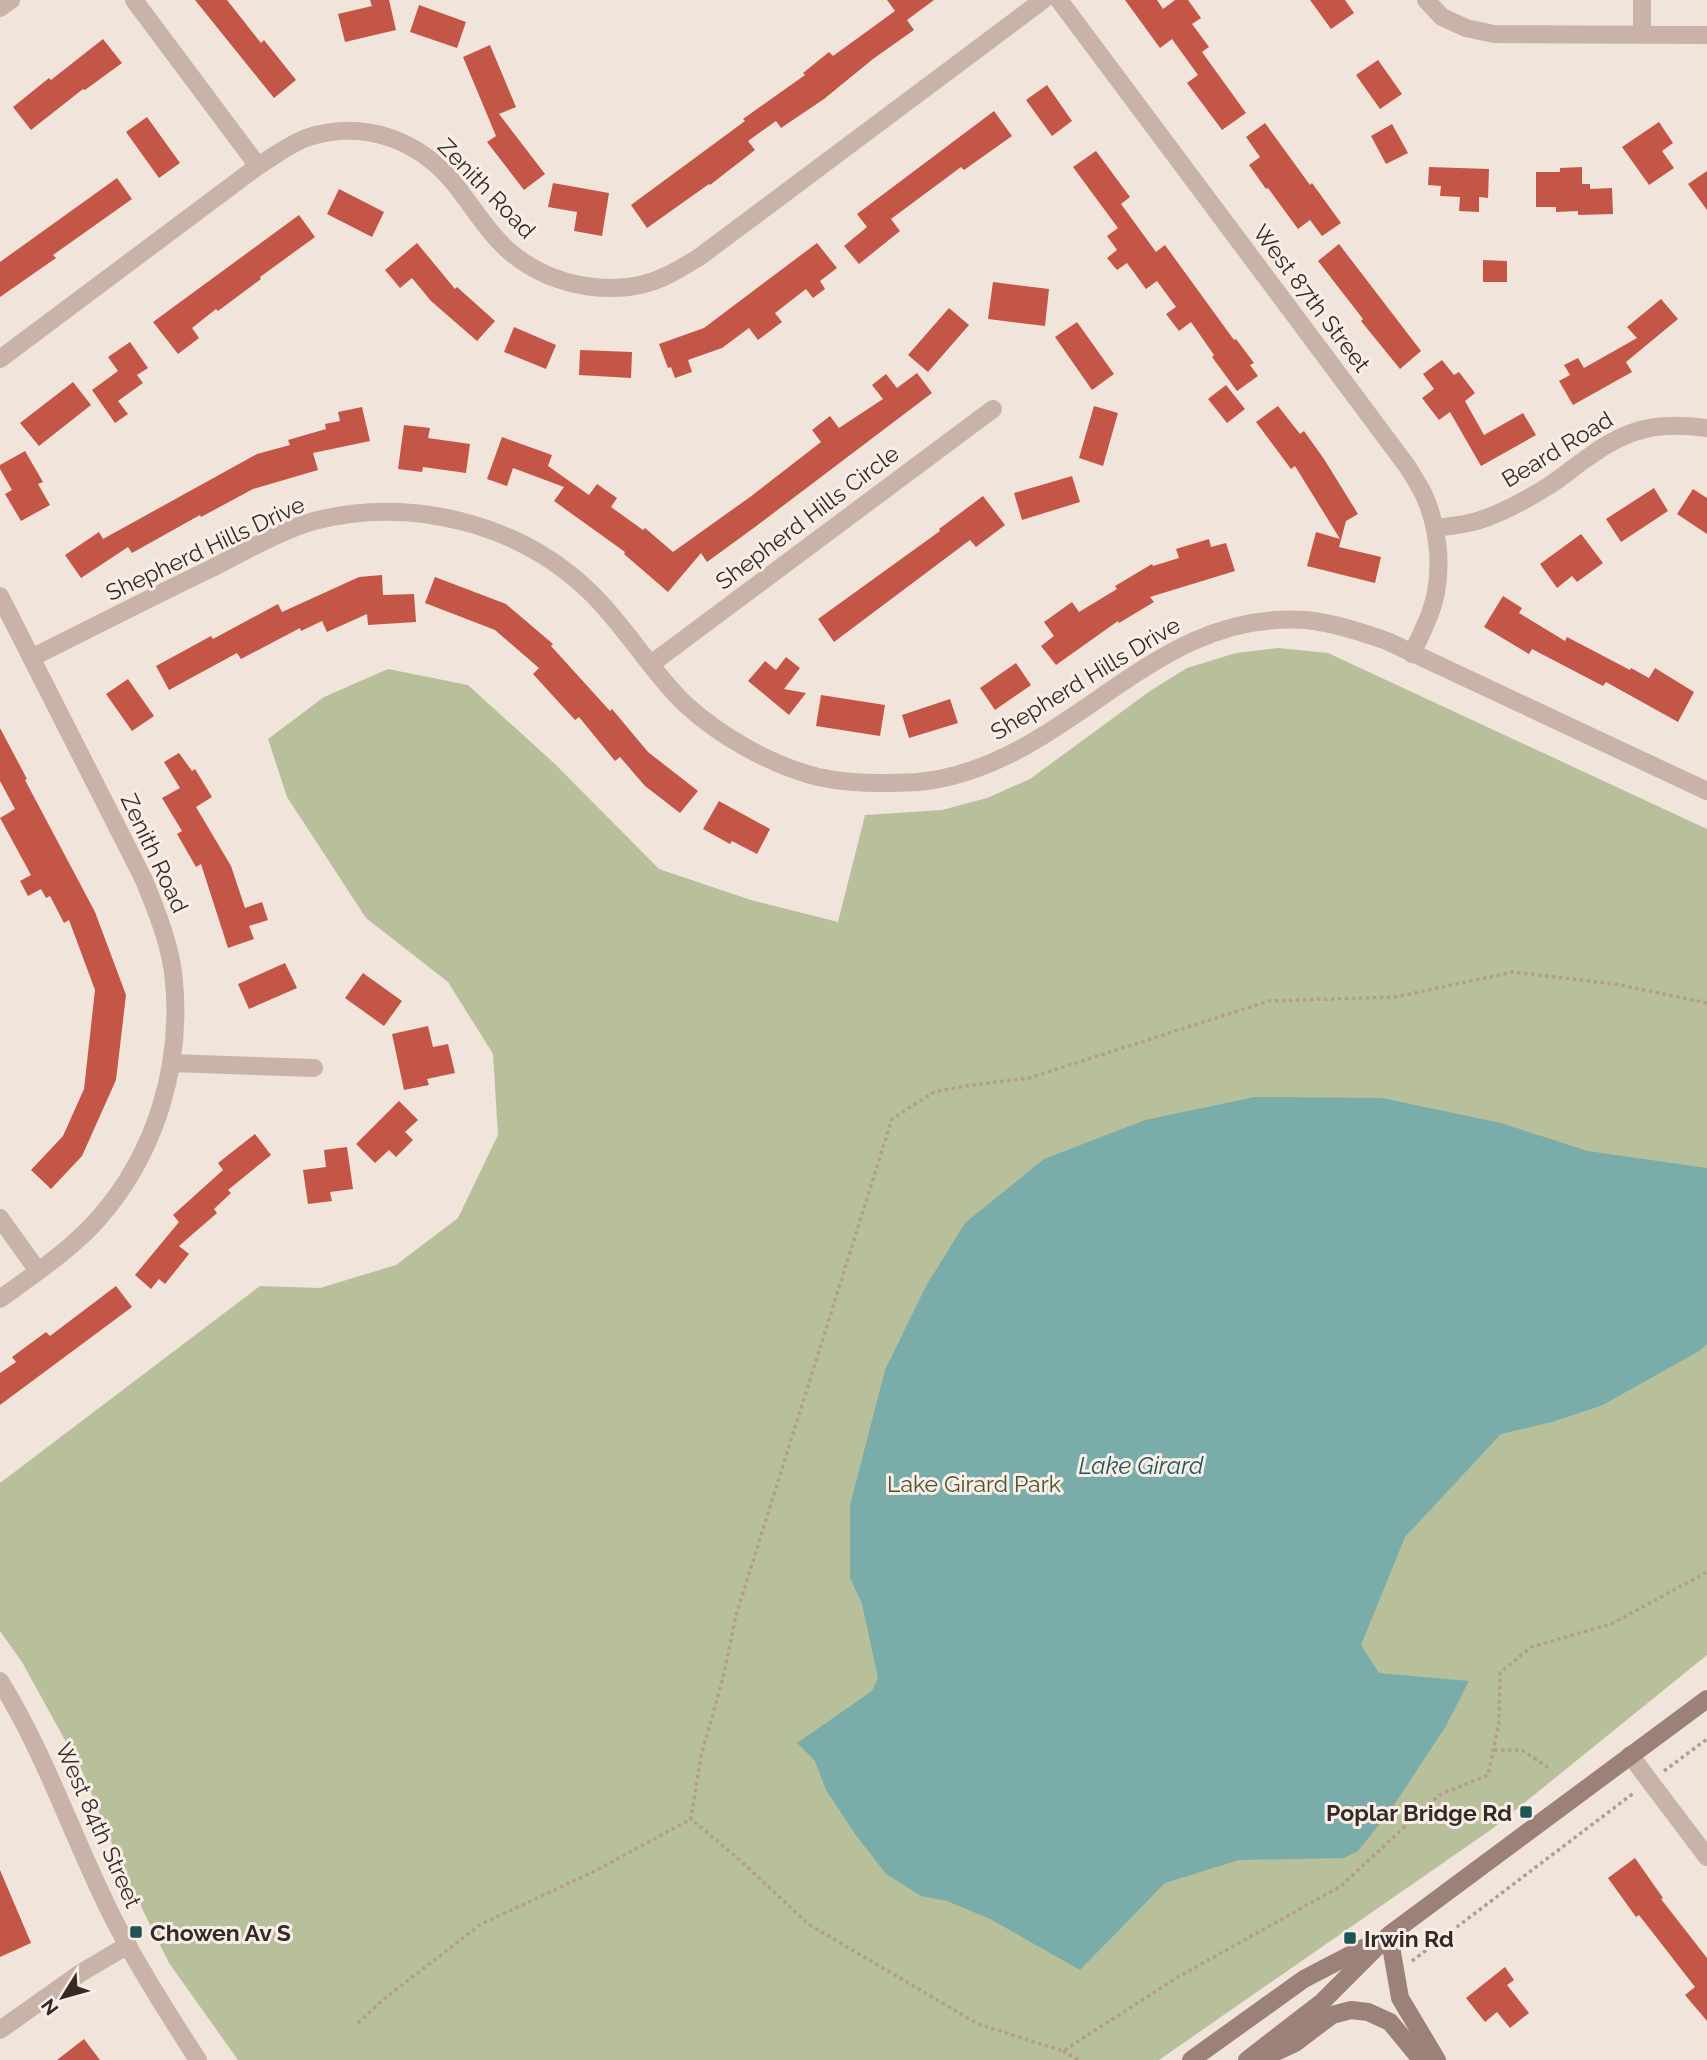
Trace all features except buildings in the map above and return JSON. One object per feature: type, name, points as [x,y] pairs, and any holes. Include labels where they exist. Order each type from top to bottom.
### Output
[{"type":"main road","points":[[1247,2060],[1322,2002],[1389,1935],[1707,1699]]},
{"type":"main road","points":[[1191,2060],[1304,1979],[1389,1935]]},
{"type":"main road","points":[[1389,1935],[1400,1998],[1437,2060]]},
{"type":"main road","points":[[1259,2060],[1295,2043],[1332,2015],[1351,2010],[1368,2012],[1390,2022],[1418,2056],[1428,2060]]},
{"type":"street","points":[[0,8],[11,0]]},
{"type":"street","points":[[134,0],[258,166]]},
{"type":"street","name":"Zenith Road","points":[[0,359],[258,166],[307,138],[338,131],[371,133],[402,141],[429,158],[452,180],[488,229],[511,252],[539,271],[570,283],[604,289],[638,285],[669,275],[698,258],[1043,0]]},
{"type":"street","name":"West 87th Street","points":[[1059,0],[1407,466],[1423,494],[1435,528],[1438,559],[1436,592],[1412,654]]},
{"type":"street","points":[[1426,0],[1443,17],[1466,28],[1494,34],[1707,35]]},
{"type":"street","points":[[1642,0],[1642,35]]},
{"type":"street","name":"Shepherd Hills Circle","points":[[651,664],[993,409]]},
{"type":"street","name":"Beard Road","points":[[1435,528],[1476,521],[1515,505],[1552,484],[1620,437],[1649,426],[1681,425],[1707,428]]},
{"type":"street","name":"Shepherd Hills Drive","points":[[31,657],[266,541],[312,522],[363,512],[413,512],[463,521],[510,537],[555,563],[590,592],[685,703],[724,734],[770,760],[818,777],[869,783],[921,782],[971,771],[1018,751],[1183,644],[1221,629],[1264,621],[1306,620],[1347,627],[1387,641],[1707,791]]},
{"type":"street","name":"Zenith Road","points":[[0,596],[144,880],[163,928],[174,979],[176,1032],[168,1082],[152,1131],[129,1178],[98,1219],[60,1254],[0,1299]]},
{"type":"street","points":[[171,1063],[314,1068]]},
{"type":"street","points":[[0,1218],[38,1271]]},
{"type":"street","name":"West 84th Street","points":[[0,1681],[50,1774],[75,1837],[113,1917],[155,1995],[198,2060]]},
{"type":"street","points":[[1630,1755],[1707,1857]]},
{"type":"street","points":[[0,2030],[79,1974],[128,1945]]},
{"type":"path","points":[[691,1819],[701,1756],[723,1678],[736,1615],[892,1119],[934,1092],[1029,1078],[1269,1001],[1395,997],[1513,972],[1615,984],[1707,1003]]},
{"type":"path","points":[[1063,2050],[1178,1977],[1341,1886],[1438,1795],[1488,1775],[1499,1722],[1500,1673],[1531,1647],[1611,1624],[1707,1572]]},
{"type":"path","points":[[1666,1769],[1707,1739]]},
{"type":"path","points":[[1493,1750],[1522,1750],[1549,1768]]},
{"type":"path","points":[[1406,1965],[1631,1795]]},
{"type":"path","points":[[358,2023],[384,1998],[481,1924],[593,1872],[691,1819]]},
{"type":"path","points":[[691,1819],[808,1924],[978,2024],[1063,2050],[1079,2060]]},
{"type":"green space","name":"Lake Girard Park","points":[[1278,648],[1328,653],[1707,829],[1707,1655],[1492,1829],[1159,2060],[238,2060],[169,1963],[121,1866],[83,1773],[22,1662],[0,1631],[0,1483],[260,1286],[320,1288],[396,1265],[458,1218],[498,1135],[493,1054],[448,982],[366,918],[287,797],[268,739],[324,697],[388,669],[468,685],[555,764],[659,869],[751,900],[838,922],[865,815],[942,810],[987,798],[1030,779],[1150,691],[1187,668],[1236,653]]},
{"type":"water","name":"Lake Girard","points":[[1255,1097],[1382,1098],[1501,1123],[1588,1151],[1707,1168],[1707,1344],[1603,1405],[1552,1422],[1501,1434],[1405,1537],[1361,1645],[1379,1673],[1469,1681],[1446,1726],[1390,1811],[1358,1851],[1344,1858],[1239,1860],[1165,1883],[1080,1970],[990,1919],[947,1901],[921,1896],[886,1874],[826,1790],[815,1761],[797,1743],[872,1691],[878,1678],[862,1604],[850,1578],[850,1505],[885,1370],[926,1286],[965,1223],[1044,1159],[1145,1120]]},
{"type":"place","name":"Poplar Bridge Rd","points":[[1526,1812]]},
{"type":"place","name":"Chowen Av S","points":[[136,1932]]},
{"type":"place","name":"Irwin Rd","points":[[1350,1938]]}]
